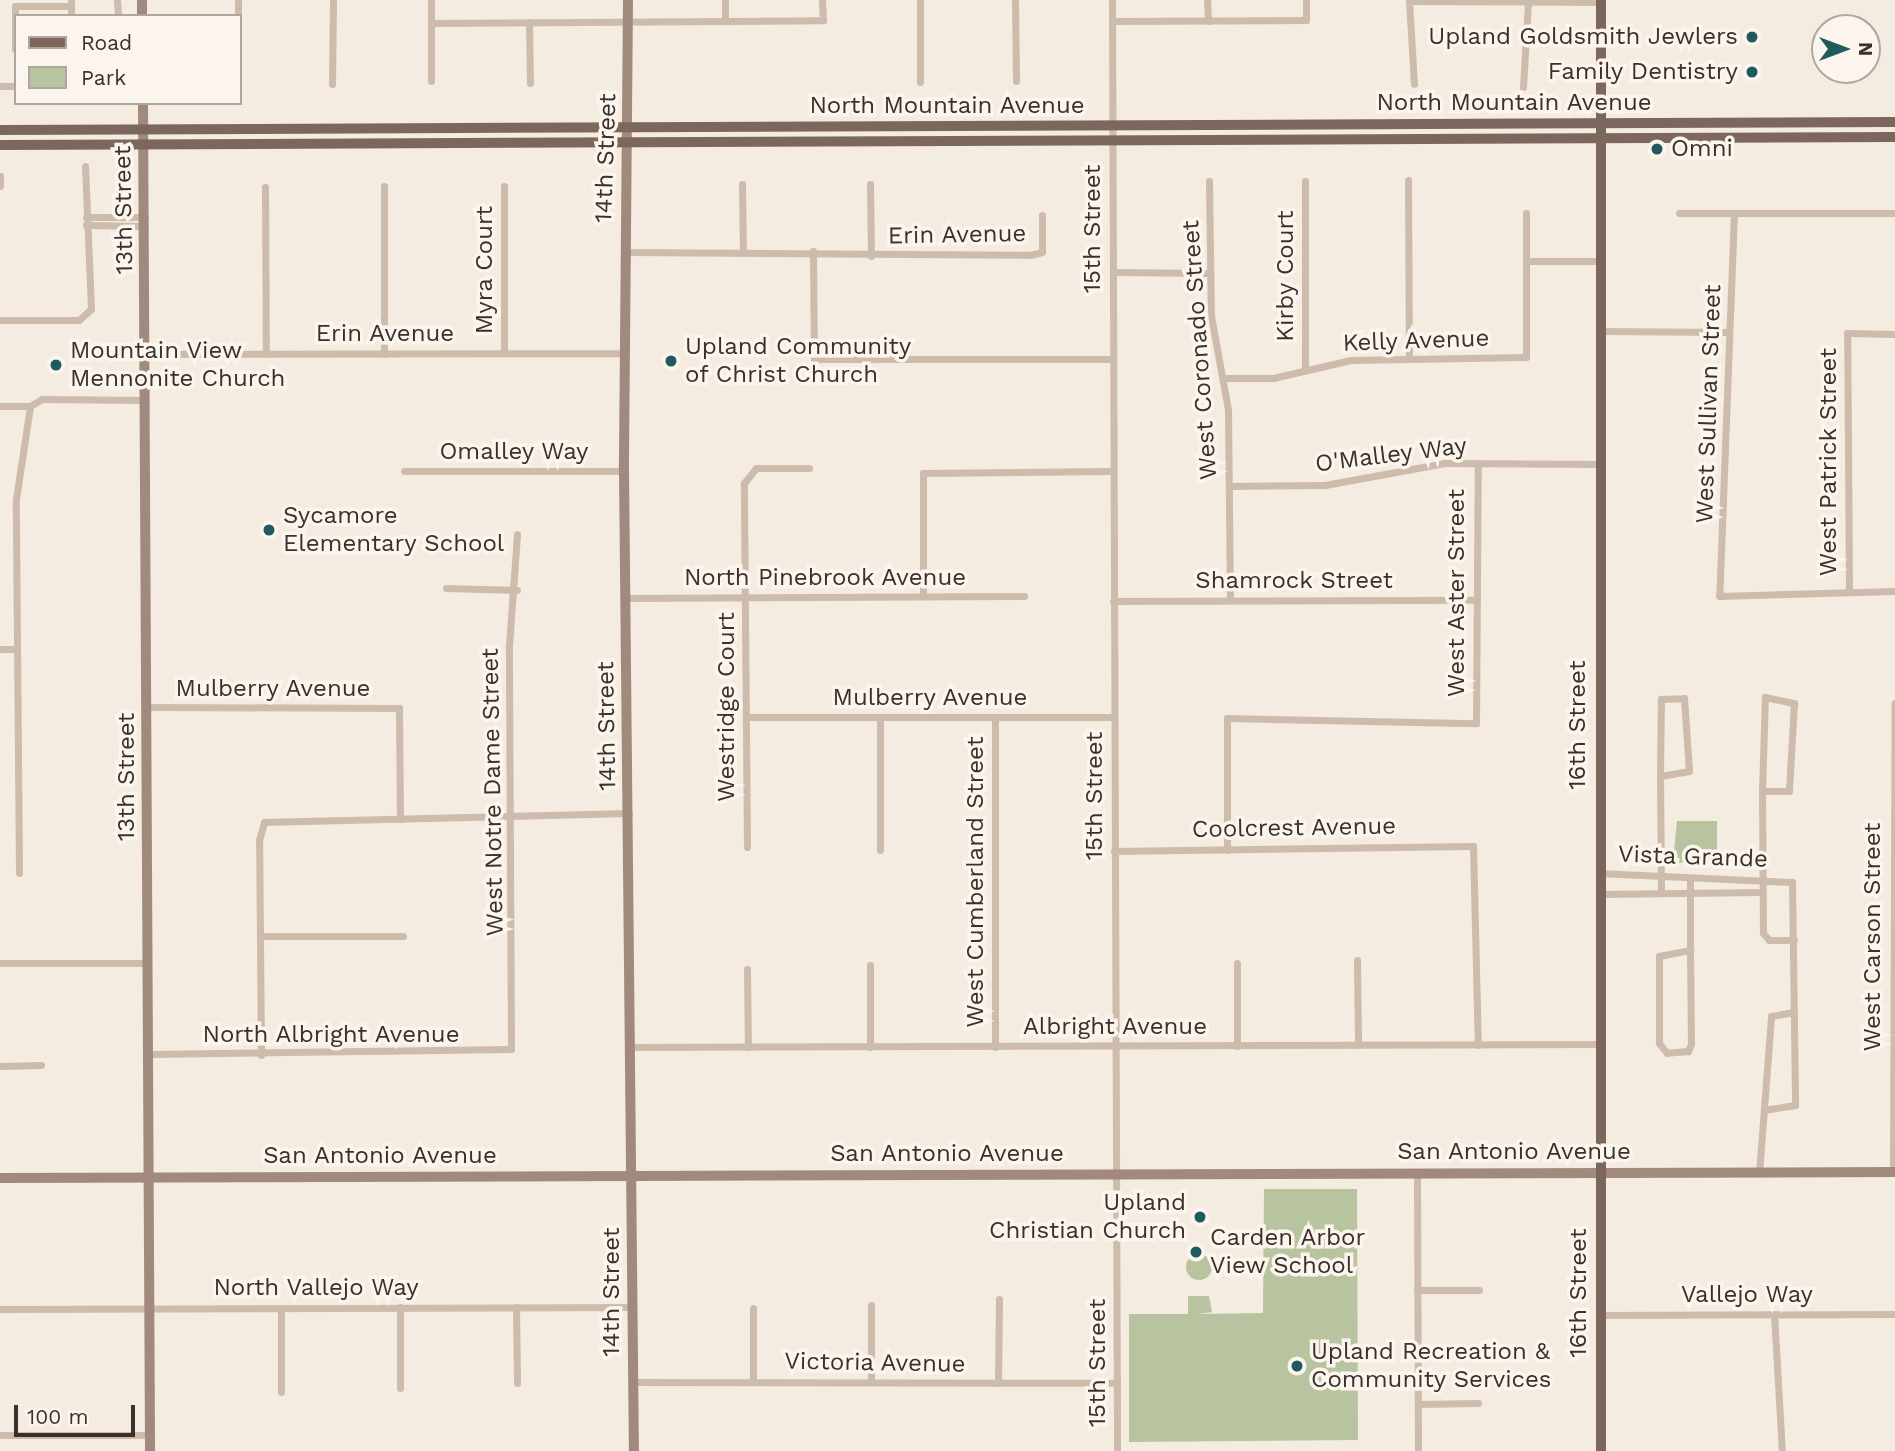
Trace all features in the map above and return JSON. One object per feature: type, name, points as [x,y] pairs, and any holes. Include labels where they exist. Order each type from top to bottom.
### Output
[{"type":"main road","name":"16th Street","points":[[1601,1],[1601,1451]]},
{"type":"main road","points":[[1853,137],[1854,122]]},
{"type":"main road","name":"North Mountain Avenue","points":[[0,130],[1895,122]]},
{"type":"main road","name":"North Mountain Avenue","points":[[0,145],[1895,137]]},
{"type":"street","points":[[332,0],[332,84]]},
{"type":"street","points":[[431,0],[431,82]]},
{"type":"street","name":"14th Street","points":[[628,0],[624,471],[634,1451]]},
{"type":"street","points":[[725,0],[725,20]]},
{"type":"street","points":[[431,23],[823,20],[822,0]]},
{"type":"street","points":[[920,0],[920,82]]},
{"type":"street","points":[[1015,0],[1016,82]]},
{"type":"street","name":"15th Street","points":[[1112,0],[1117,1451]]},
{"type":"street","points":[[1208,0],[1208,21]]},
{"type":"street","points":[[1112,21],[1306,20],[1306,0]]},
{"type":"street","points":[[1414,84],[1409,1],[1601,1]]},
{"type":"street","points":[[1523,87],[1528,2]]},
{"type":"street","points":[[15,14],[15,6],[71,3]]},
{"type":"street","points":[[529,22],[530,83]]},
{"type":"street","name":"13th Street","points":[[143,105],[147,400],[150,1451]]},
{"type":"street","points":[[0,320],[86,317],[85,166]]},
{"type":"street","points":[[0,176],[0,186]]},
{"type":"street","points":[[1408,180],[1409,359]]},
{"type":"street","name":"West Coronado Street","points":[[1209,181],[1209,272],[1225,379],[1230,600]]},
{"type":"street","name":"Kirby Court","points":[[1305,181],[1305,370]]},
{"type":"street","points":[[742,184],[743,252]]},
{"type":"street","points":[[870,184],[871,256]]},
{"type":"street","points":[[384,186],[384,354]]},
{"type":"street","name":"Myra Court","points":[[504,186],[504,353]]},
{"type":"street","points":[[265,187],[266,354]]},
{"type":"street","points":[[1526,213],[1526,261],[1600,261]]},
{"type":"street","points":[[1679,213],[1895,213]]},
{"type":"street","name":"West Sullivan Street","points":[[1734,213],[1726,332],[1719,596],[1849,591]]},
{"type":"street","name":"Erin Avenue","points":[[625,252],[813,251],[871,256],[1030,256],[1042,252],[1042,215]]},
{"type":"street","points":[[86,221],[145,221]]},
{"type":"street","points":[[813,251],[814,359],[1112,359]]},
{"type":"street","name":"Kelly Avenue","points":[[1225,379],[1305,370],[1351,360],[1526,357],[1526,261]]},
{"type":"street","points":[[1113,272],[1209,272]]},
{"type":"street","points":[[1600,331],[1726,332]]},
{"type":"street","name":"West Patrick Street","points":[[1849,591],[1847,333],[1895,334]]},
{"type":"street","name":"Erin Avenue","points":[[146,354],[624,353]]},
{"type":"street","points":[[0,406],[30,406],[42,399],[147,400]]},
{"type":"street","points":[[19,873],[16,499],[30,406]]},
{"type":"street","name":"O'Malley Way","points":[[1229,486],[1325,485],[1419,466],[1478,463],[1600,464]]},
{"type":"street","name":"West Aster Street","points":[[1227,850],[1227,719],[1476,723],[1478,463]]},
{"type":"street","name":"Westridge Court","points":[[747,847],[744,483],[756,468],[809,468]]},
{"type":"street","name":"Omalley Way","points":[[404,471],[624,471]]},
{"type":"street","points":[[923,596],[923,473],[1113,471]]},
{"type":"street","name":"West Notre Dame Street","points":[[511,1049],[512,816],[509,646],[517,590],[517,534]]},
{"type":"street","points":[[446,588],[517,590]]},
{"type":"street","points":[[1849,591],[1895,591]]},
{"type":"street","name":"North Pinebrook Avenue","points":[[627,597],[1024,596]]},
{"type":"street","name":"Shamrock Street","points":[[1113,601],[1476,600]]},
{"type":"street","points":[[0,649],[16,649]]},
{"type":"street","points":[[1660,776],[1689,771],[1684,698],[1661,699],[1660,776],[1661,894]]},
{"type":"street","points":[[1762,791],[1794,785],[1790,698],[1762,703],[1762,791],[1762,892],[1764,937],[1794,940],[1795,1105],[1765,1110]]},
{"type":"street","name":"West Carson Street","points":[[1894,703],[1894,1172]]},
{"type":"street","name":"Mulberry Avenue","points":[[147,707],[399,708],[400,819]]},
{"type":"street","name":"Mulberry Avenue","points":[[746,717],[1114,717]]},
{"type":"street","points":[[880,718],[880,850]]},
{"type":"street","name":"West Cumberland Street","points":[[995,718],[995,1047]]},
{"type":"street","points":[[261,1055],[260,936],[264,822],[629,813]]},
{"type":"street","name":"Coolcrest Avenue","points":[[1114,851],[1474,846],[1478,1045]]},
{"type":"street","name":"Vista Grande","points":[[1599,873],[1661,880],[1785,879],[1794,886],[1794,940]]},
{"type":"street","points":[[1690,880],[1691,1044],[1688,1051],[1667,1053],[1659,1043],[1659,956],[1690,950]]},
{"type":"street","name":"Vista Grande","points":[[1599,894],[1762,892]]},
{"type":"street","points":[[260,936],[403,936]]},
{"type":"street","points":[[1357,960],[1358,1045]]},
{"type":"street","points":[[1237,962],[1237,1046]]},
{"type":"street","points":[[0,963],[149,963]]},
{"type":"street","points":[[870,965],[870,1046]]},
{"type":"street","points":[[747,969],[748,1047]]},
{"type":"street","points":[[1759,1173],[1771,1016],[1794,1012]]},
{"type":"street","name":"Albright Avenue","points":[[631,1047],[1599,1044]]},
{"type":"street","name":"North Albright Avenue","points":[[149,1054],[261,1055],[511,1049]]},
{"type":"street","points":[[0,1066],[41,1065]]},
{"type":"street","name":"San Antonio Avenue","points":[[0,1178],[1894,1172]]},
{"type":"street","points":[[1417,1173],[1418,1451]]},
{"type":"street","points":[[1417,1290],[1479,1290]]},
{"type":"street","points":[[998,1383],[999,1299]]},
{"type":"street","points":[[871,1306],[871,1381]]},
{"type":"street","points":[[400,1307],[400,1388]]},
{"type":"street","points":[[516,1307],[517,1383]]},
{"type":"street","name":"North Vallejo Way","points":[[0,1309],[633,1307]]},
{"type":"street","points":[[281,1308],[281,1392]]},
{"type":"street","points":[[753,1308],[753,1381]]},
{"type":"street","points":[[1774,1314],[1782,1451]]},
{"type":"street","name":"Vallejo Way","points":[[1600,1315],[1895,1314]]},
{"type":"street","name":"Victoria Avenue","points":[[633,1382],[1117,1383]]},
{"type":"street","points":[[1418,1404],[1478,1403]]},
{"type":"street","points":[[0,1435],[150,1435]]},
{"type":"green space","points":[[1677,821],[1717,821],[1717,865],[1673,862]]},
{"type":"green space","points":[[1264,1189],[1357,1189],[1358,1440],[1129,1442],[1129,1314],[1188,1314],[1188,1296],[1209,1296],[1212,1312],[1198,1314],[1263,1313]]},
{"type":"green space","points":[[1199,1254],[1209,1257],[1212,1267],[1209,1277],[1199,1280],[1189,1277],[1186,1267],[1189,1257]]},
{"type":"place","name":"Upland Goldsmith Jewlers","points":[[1752,37]]},
{"type":"place","name":"Family Dentistry","points":[[1752,72]]},
{"type":"place","name":"Omni","points":[[1657,149]]},
{"type":"place","name":"Upland Community of Christ Church","points":[[671,361]]},
{"type":"place","name":"Mountain View Mennonite Church","points":[[56,365]]},
{"type":"place","name":"Sycamore Elementary School","points":[[269,530]]},
{"type":"place","name":"Upland Christian Church","points":[[1200,1217]]},
{"type":"place","name":"Carden Arbor View School","points":[[1196,1252]]},
{"type":"place","name":"Upland Recreation & Community Services","points":[[1297,1366]]}]
